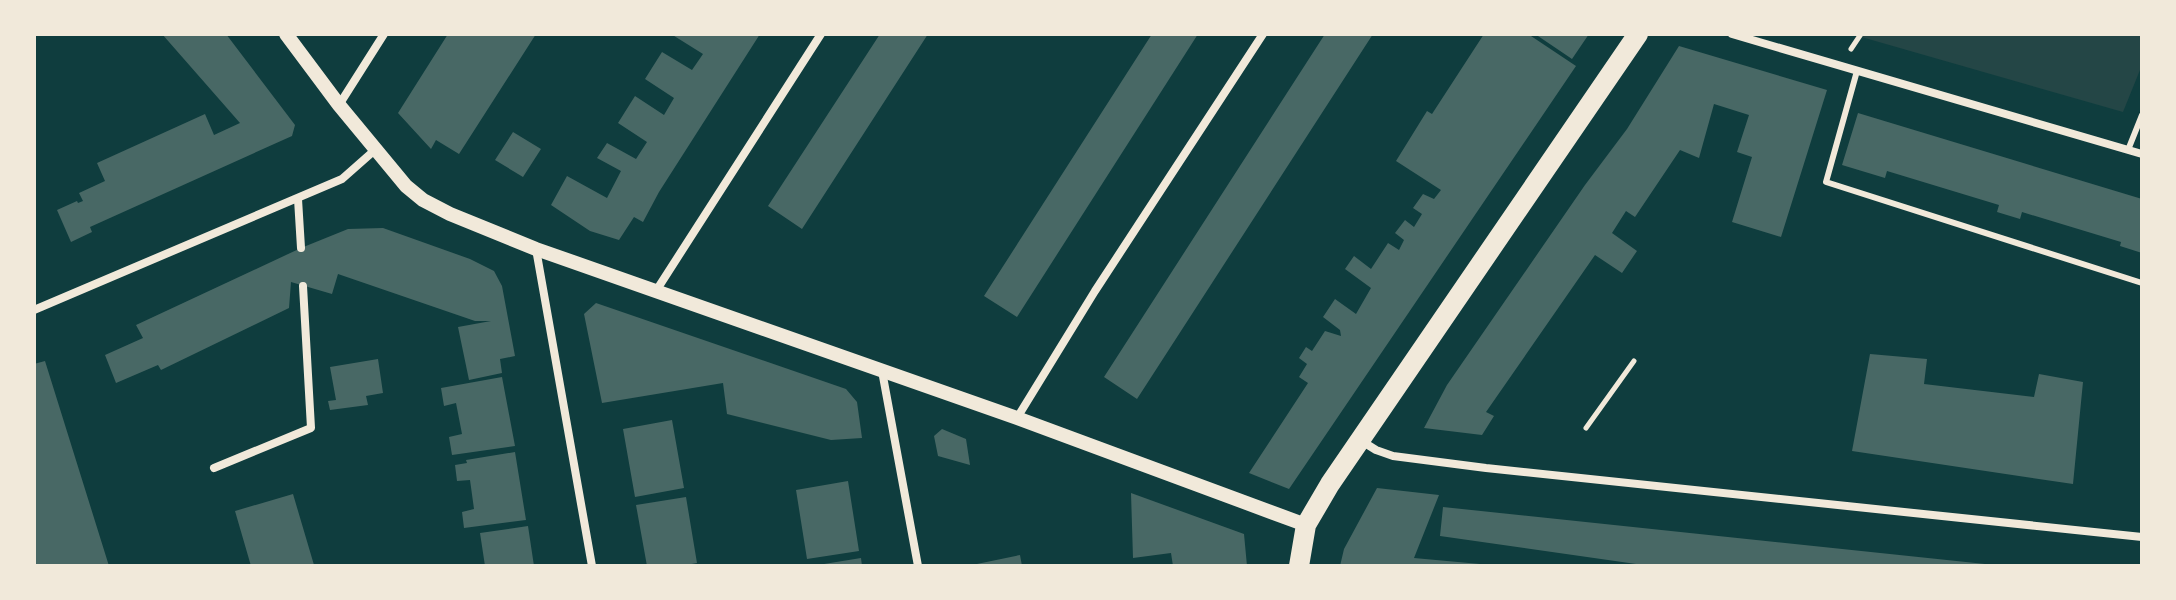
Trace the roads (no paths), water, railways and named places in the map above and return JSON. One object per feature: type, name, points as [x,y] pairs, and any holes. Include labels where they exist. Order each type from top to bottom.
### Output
[{"type":"main road","points":[[1299,566],[1306,525],[1360,440],[1638,34]]},
{"type":"street","points":[[286,34],[406,186],[423,200],[450,214],[536,249],[1017,418],[1306,525]]},
{"type":"street","points":[[339,105],[384,34]]},
{"type":"street","points":[[656,291],[821,34]]},
{"type":"street","points":[[1017,418],[1095,291],[1263,34]]},
{"type":"street","points":[[1732,34],[2142,154]]},
{"type":"street","points":[[34,310],[342,179],[377,148]]},
{"type":"street","points":[[298,199],[301,248]]},
{"type":"street","points":[[536,249],[592,566]]},
{"type":"street","points":[[214,468],[311,428],[303,286]]},
{"type":"street","points":[[882,371],[918,566]]},
{"type":"street","points":[[1360,440],[1393,456],[1471,466],[2142,537]]},
{"type":"lane","points":[[1857,71],[1826,182],[2142,283]]},
{"type":"lane","points":[[2128,150],[2142,115]]}]
